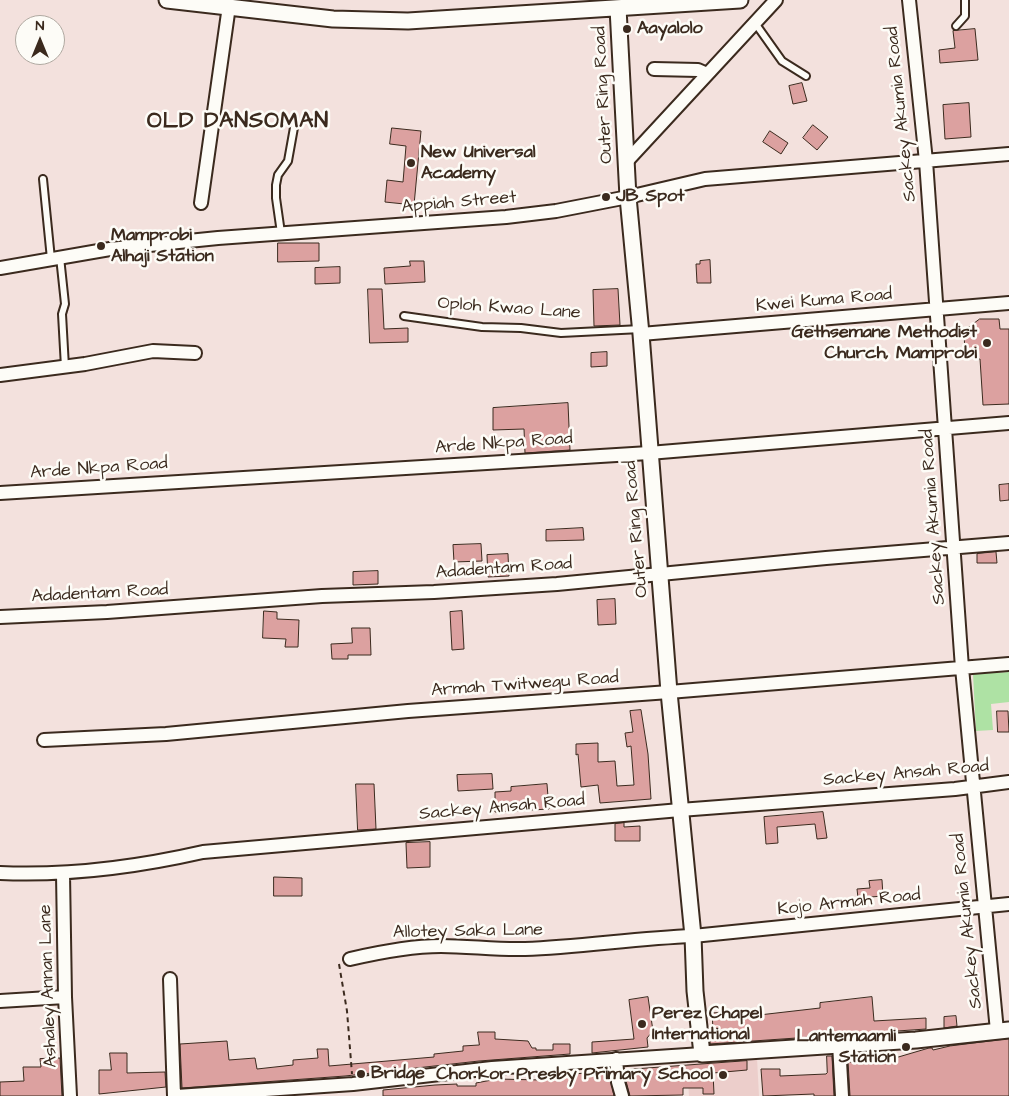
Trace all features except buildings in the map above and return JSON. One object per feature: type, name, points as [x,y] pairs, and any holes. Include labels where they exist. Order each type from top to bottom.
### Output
[{"type":"street","points":[[167,0],[334,18],[408,21],[618,4],[740,0]]},
{"type":"street","points":[[628,160],[776,0]]},
{"type":"street","name":"Sackey Akumia Road","points":[[909,0],[926,161],[962,668],[984,906],[1003,1031]]},
{"type":"street","name":"Outer Ring Road","points":[[618,4],[628,160],[628,197],[641,332],[668,692],[702,1054]]},
{"type":"street","points":[[201,203],[229,6]]},
{"type":"street","points":[[654,69],[698,70],[707,74]]},
{"type":"street","name":"Appiah Street","points":[[0,268],[110,248],[281,233],[506,217],[628,197],[705,179],[1009,154]]},
{"type":"street","name":"Kwei Kuma Road","points":[[641,332],[1009,303]]},
{"type":"street","points":[[0,375],[65,367],[153,351],[195,353]]},
{"type":"street","name":"Arde Nkpa Road","points":[[0,493],[649,453],[1009,423]]},
{"type":"street","name":"Adadentam Road","points":[[0,617],[107,612],[322,596],[557,584],[659,573],[1009,543]]},
{"type":"street","name":"Armah Twitwegu Road","points":[[44,740],[166,734],[408,711],[1009,664]]},
{"type":"street","name":"Sackey Ansah Road","points":[[0,873],[63,874],[173,859],[203,852],[680,810],[955,789],[973,785],[1009,782]]},
{"type":"street","name":"Ashaley Annan Lane","points":[[63,874],[65,997],[70,1096]]},
{"type":"street","name":"Kojo Armah Road","points":[[692,936],[1009,904]]},
{"type":"street","name":"Allotey Saka Lane","points":[[350,959],[406,948],[442,946],[512,950],[541,949],[692,936]]},
{"type":"street","points":[[170,979],[176,1096],[353,1084],[492,1068],[916,1040],[1003,1031]]},
{"type":"street","points":[[0,1001],[65,997]]},
{"type":"street","points":[[839,1044],[842,1096]]},
{"type":"street","points":[[616,1059],[618,1082],[622,1096]]},
{"type":"lane","points":[[956,26],[965,16],[964,0]]},
{"type":"lane","points":[[755,23],[782,61],[806,76]]},
{"type":"lane","points":[[281,233],[276,185],[278,175],[288,161],[295,122]]},
{"type":"lane","points":[[43,179],[65,304],[62,314],[65,367]]},
{"type":"lane","name":"Oploh Kwao Lane","points":[[404,316],[482,327],[521,328],[561,334],[641,332]]},
{"type":"path","points":[[350,959],[338,960],[347,1011],[353,1084]]},
{"type":"shaded area","name":"Chorkor Presby Primary School","points":[[757,1058],[759,1096],[689,1096],[687,1063]]},
{"type":"green space","points":[[1009,672],[1009,702],[991,704],[993,730],[976,731],[973,674]]},
{"type":"place","name":"Aayalolo","points":[[627,29]]},
{"type":"place","name":"New Universal Academy","points":[[411,163]]},
{"type":"place","name":"JB Spot","points":[[606,197]]},
{"type":"place","name":"Mamprobi Alhaji Station","points":[[101,246]]},
{"type":"place","name":"Gethsemane Methodist Church, Mamprobi","points":[[987,343]]},
{"type":"place","name":"Perez Chapel International","points":[[642,1024]]},
{"type":"place","name":"Lantemaamli Station","points":[[906,1047]]},
{"type":"place","name":"Bridge","points":[[361,1074]]},
{"type":"place","name":"Chorkor Presby Primary School","points":[[723,1075]]},
{"type":"district","name":"OLD DANSOMAN","points":[[238,122]]}]
